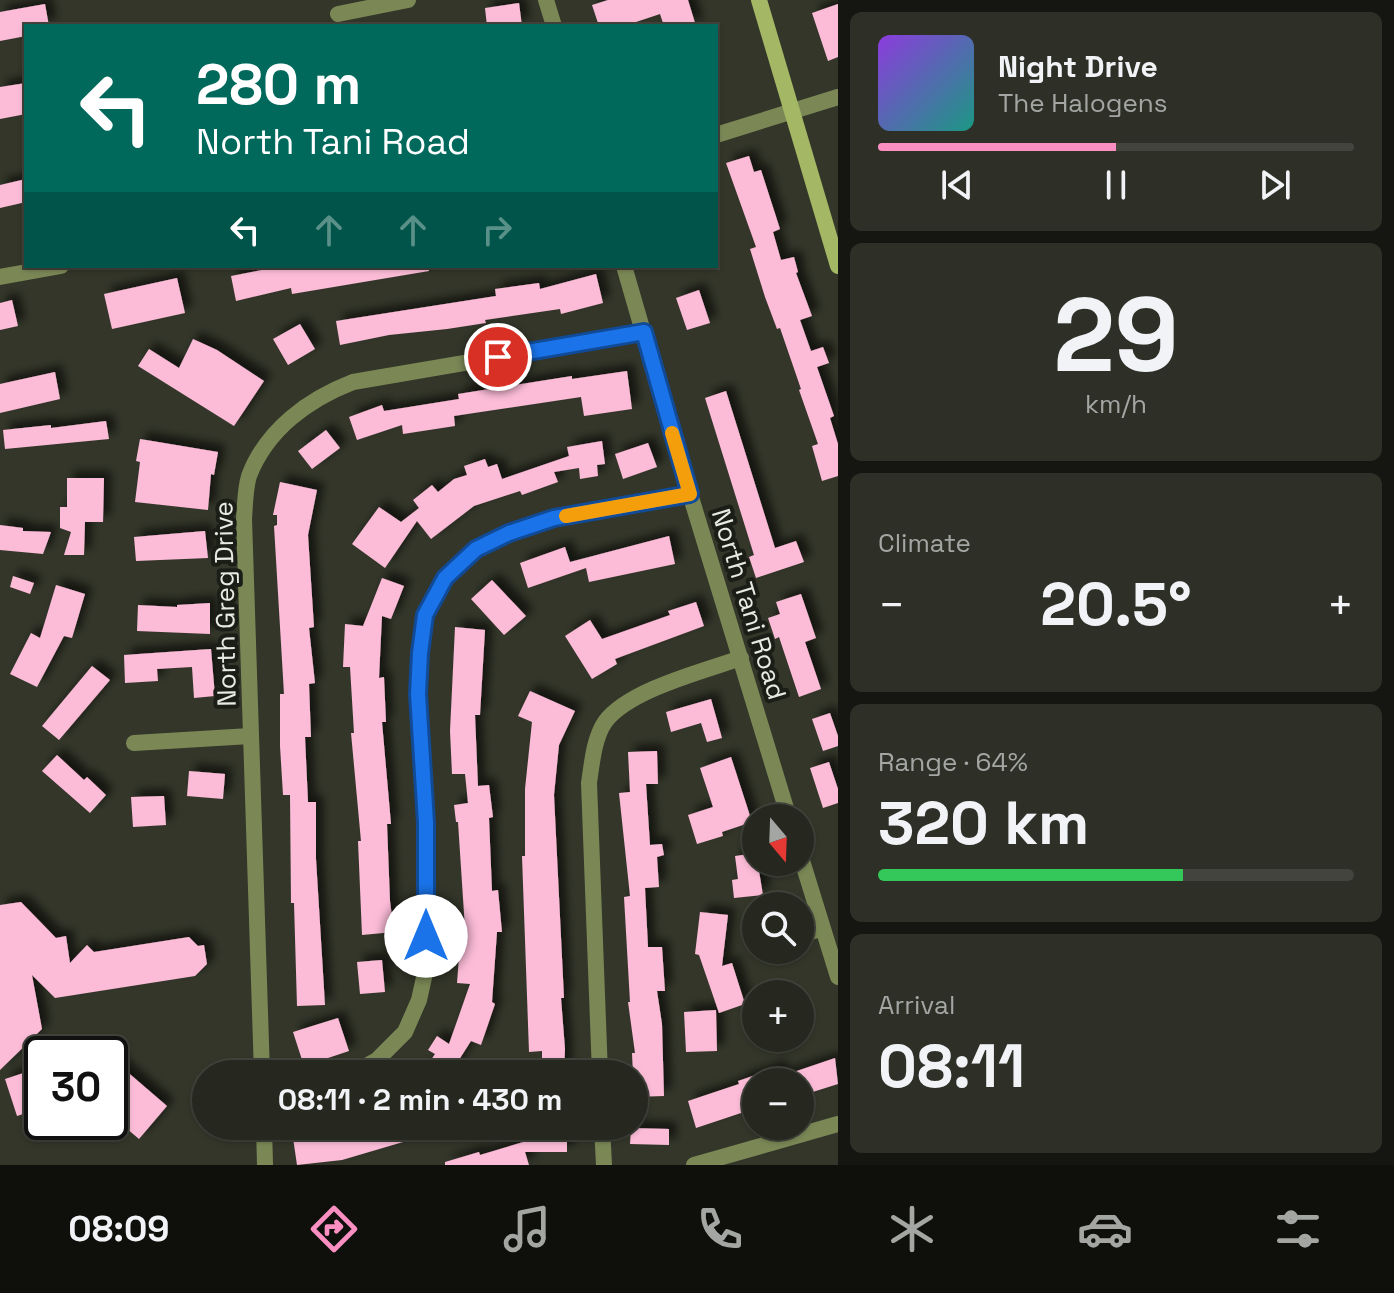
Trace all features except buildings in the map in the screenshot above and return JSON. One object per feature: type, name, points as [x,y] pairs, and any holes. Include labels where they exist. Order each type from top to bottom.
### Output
[{"type":"main road","points":[[759,0],[838,266]]},
{"type":"street","points":[[338,13],[408,0]]},
{"type":"street","points":[[546,0],[553,24]]},
{"type":"street","points":[[718,134],[838,97]]},
{"type":"street","points":[[0,277],[50,268]]},
{"type":"street","name":"North Tani Road","points":[[625,268],[785,804]]},
{"type":"street","name":"North Greg Drive","points":[[262,1060],[244,519],[249,477],[266,446],[285,422],[321,394],[353,382],[644,332]]},
{"type":"street","points":[[377,1060],[405,1032],[419,1000],[427,964],[426,823],[418,694],[425,615],[445,578],[476,549],[509,533],[554,518],[690,494]]},
{"type":"street","points":[[599,1060],[589,783],[603,724],[619,707],[641,695],[741,658]]},
{"type":"street","points":[[134,743],[250,736]]},
{"type":"street","points":[[807,876],[838,977]]},
{"type":"street","points":[[814,931],[822,928]]},
{"type":"street","points":[[694,1165],[838,1124]]},
{"type":"street","points":[[264,1140],[265,1165]]},
{"type":"street","points":[[603,1140],[604,1165]]},
{"type":"slow traffic","points":[[566,516],[690,494],[672,433]]},
{"type":"route","points":[[426,936],[426,823],[418,694],[420,653],[425,615],[445,578],[476,549],[509,533],[554,518],[690,494],[644,332],[498,357]]}]
